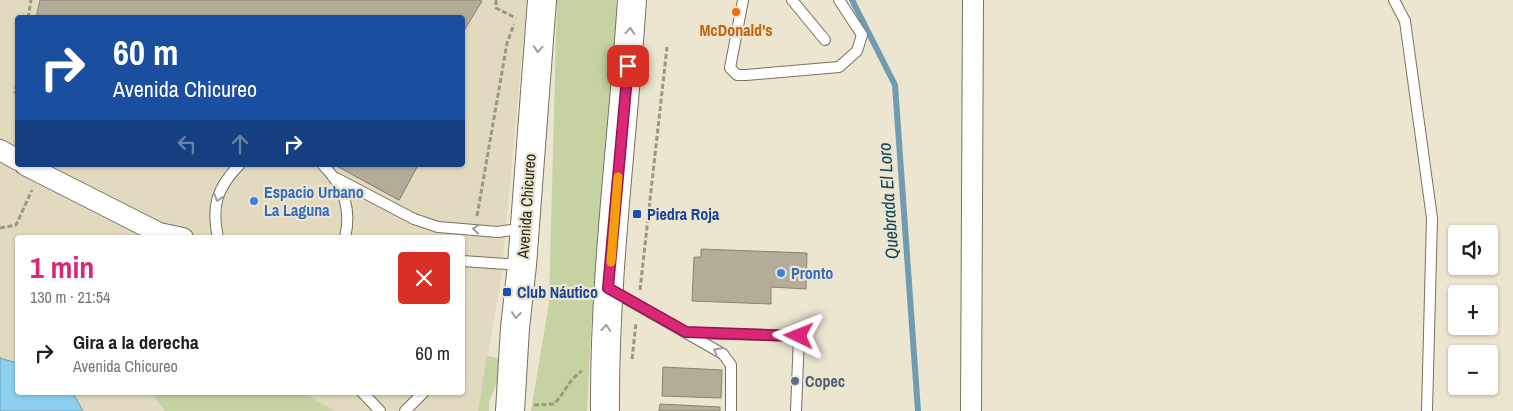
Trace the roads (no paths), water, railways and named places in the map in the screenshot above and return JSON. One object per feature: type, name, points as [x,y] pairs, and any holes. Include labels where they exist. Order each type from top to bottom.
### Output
[{"type":"main road","name":"Avenida Chicureo","points":[[510,408],[514,328],[522,265],[542,0]]},
{"type":"main road","points":[[605,411],[608,288],[632,0]]},
{"type":"street","points":[[971,411],[973,0]]},
{"type":"street","points":[[0,150],[15,158]]},
{"type":"street","points":[[32,169],[159,233],[169,235]]},
{"type":"lane","points":[[743,0],[730,68],[737,75],[838,67],[857,51],[862,35],[839,0]]},
{"type":"lane","points":[[792,0],[825,40]]},
{"type":"lane","points":[[1394,0],[1405,21],[1432,218],[1427,411]]},
{"type":"lane","points":[[217,235],[214,222],[216,200],[225,180],[237,167]]},
{"type":"lane","points":[[325,167],[336,178],[414,218],[438,227],[498,232],[525,228]]},
{"type":"lane","points":[[336,178],[345,198],[348,224],[346,235]]},
{"type":"lane","points":[[465,261],[522,265]]},
{"type":"lane","points":[[608,288],[723,354],[731,365],[731,411]]},
{"type":"lane","points":[[686,332],[799,336],[796,411]]},
{"type":"lane","points":[[365,395],[380,411]]},
{"type":"lane","points":[[405,411],[421,395]]},
{"type":"water","points":[[0,358],[15,362],[15,395],[74,395],[83,411],[0,411]]},
{"type":"waterway","name":"Quebrada El Loro","points":[[852,0],[895,85],[918,411]]},
{"type":"place","name":"McDonald's","points":[[736,12]]},
{"type":"place","name":"Espacio Urbano La Laguna","points":[[254,201]]},
{"type":"place","name":"Piedra Roja","points":[[637,214]]},
{"type":"place","name":"Pronto","points":[[781,273]]},
{"type":"place","name":"Club Náutico","points":[[507,292]]},
{"type":"place","name":"Copec","points":[[795,381]]}]
